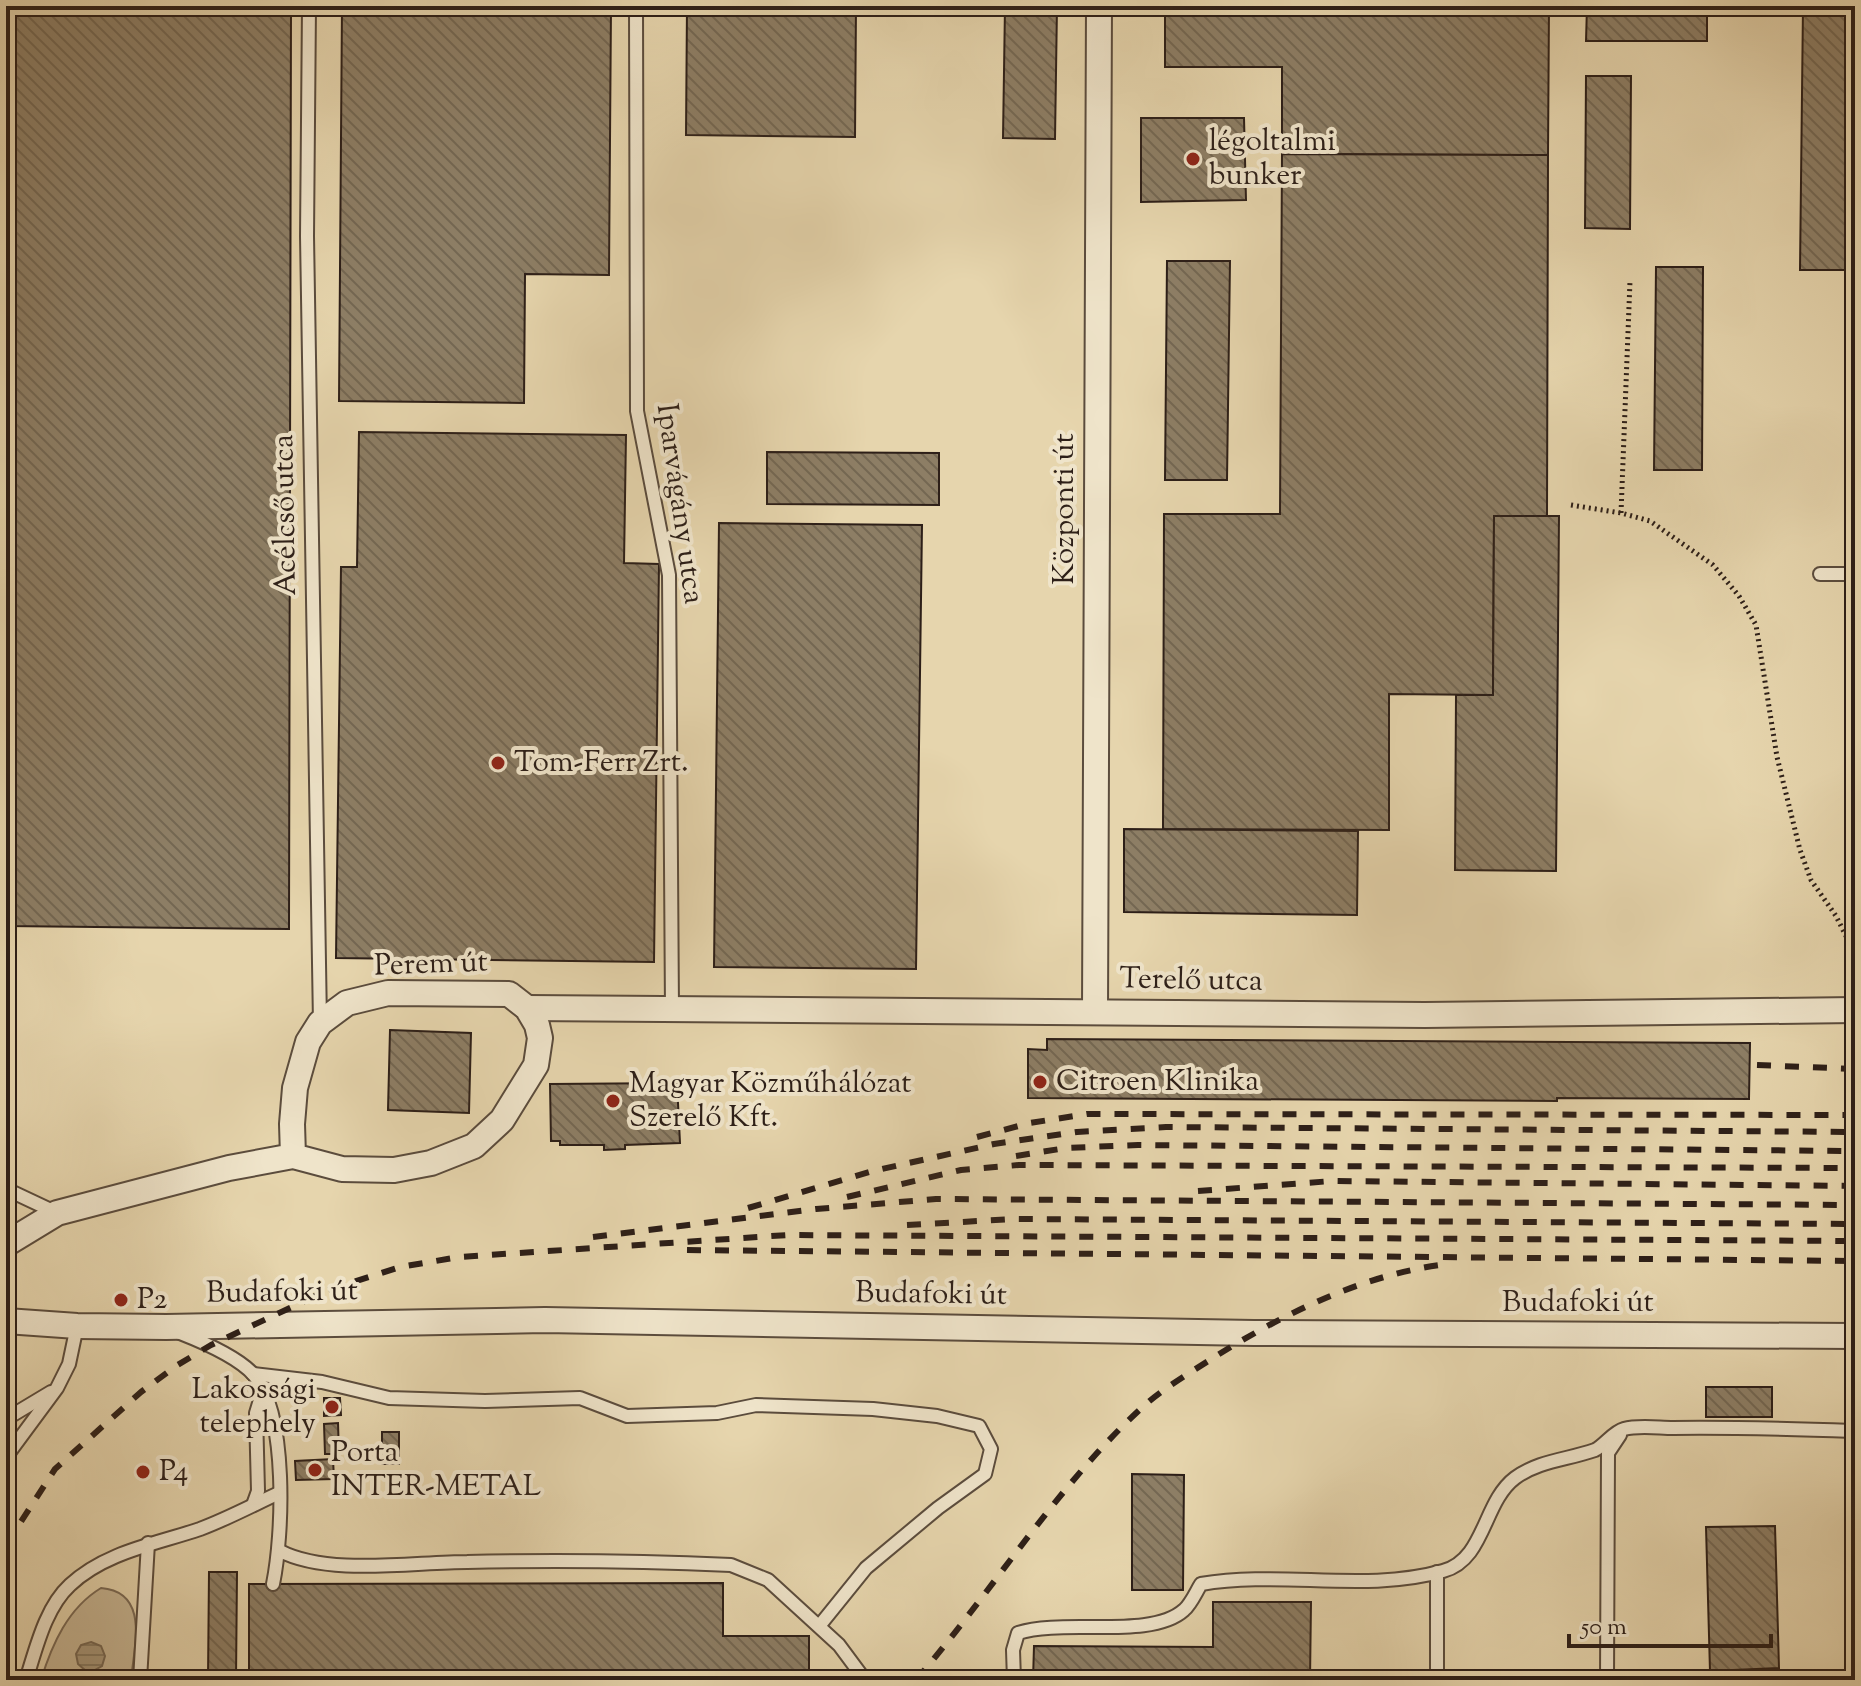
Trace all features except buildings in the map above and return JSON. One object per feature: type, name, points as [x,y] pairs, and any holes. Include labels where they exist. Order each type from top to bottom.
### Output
[{"type":"street","name":"Központi út","points":[[1095,1012],[1099,6]]},
{"type":"street","name":"Perem út","points":[[320,1023],[347,1003],[388,993],[509,994],[527,1008]]},
{"type":"street","points":[[6,1244],[57,1213],[229,1168],[293,1156],[342,1169],[394,1170],[431,1163],[474,1146],[502,1120],[536,1065],[540,1038],[537,1025],[527,1008]]},
{"type":"street","name":"Terelő utca","points":[[527,1008],[1425,1015],[1855,1010]]},
{"type":"street","points":[[293,1156],[295,1088],[308,1042],[320,1023]]},
{"type":"street","name":"Budafoki út","points":[[6,1321],[166,1327],[545,1320],[1243,1333],[1855,1336]]},
{"type":"lane","name":"Acélcső utca","points":[[309,6],[307,236],[320,1023]]},
{"type":"lane","name":"Iparvágány utca","points":[[636,6],[637,411],[669,575],[672,1010]]},
{"type":"lane","points":[[1820,574],[1855,574]]},
{"type":"lane","points":[[6,1189],[57,1213]]},
{"type":"lane","points":[[6,1457],[57,1388],[69,1364],[77,1326]]},
{"type":"lane","points":[[166,1327],[211,1345],[253,1374],[263,1390],[277,1432],[280,1551],[273,1584]]},
{"type":"lane","points":[[253,1374],[322,1382],[389,1398],[485,1401],[580,1398],[627,1416],[717,1413],[756,1405],[873,1409],[937,1416],[979,1426],[991,1449],[985,1474],[938,1508],[866,1568],[820,1625]]},
{"type":"lane","points":[[6,1419],[57,1388]]},
{"type":"lane","points":[[253,1505],[258,1491],[256,1413],[263,1390]]},
{"type":"lane","points":[[1014,1680],[1013,1650],[1018,1633],[1037,1627],[1148,1626],[1184,1611],[1201,1584],[1234,1578],[1372,1580],[1447,1571],[1470,1554],[1496,1499],[1514,1479],[1541,1463],[1597,1449],[1624,1429],[1702,1427],[1855,1431]]},
{"type":"lane","points":[[1607,1680],[1608,1453],[1624,1429]]},
{"type":"lane","points":[[26,1680],[42,1626],[69,1586],[99,1566],[148,1543],[201,1528],[279,1493]]},
{"type":"lane","points":[[140,1680],[148,1543]]},
{"type":"lane","points":[[280,1551],[296,1560],[333,1565],[468,1561],[731,1565],[768,1580],[820,1625],[865,1680]]},
{"type":"lane","points":[[1437,1572],[1437,1680]]},
{"type":"path","points":[[1621,513],[1630,281]]},
{"type":"path","points":[[1571,505],[1650,521],[1713,565],[1739,596],[1756,625],[1777,757],[1800,850],[1811,880],[1836,916],[1855,954]]},
{"type":"shaded area","points":[[101,1588],[127,1599],[133,1610],[136,1637],[131,1680],[41,1680],[50,1653],[70,1616]]},
{"type":"shaded area","points":[[91,1642],[101,1646],[105,1656],[102,1666],[93,1671],[93,1680],[86,1680],[86,1671],[78,1664],[76,1654],[81,1645]]},
{"type":"railway","points":[[1757,1065],[1855,1069]]},
{"type":"railway","points":[[977,1137],[1030,1123],[1087,1114],[1855,1115]]},
{"type":"railway","points":[[748,1208],[873,1171],[994,1144],[1077,1132],[1166,1127],[1855,1132]]},
{"type":"railway","points":[[1016,1156],[1066,1148],[1138,1145],[1855,1151]]},
{"type":"railway","points":[[847,1197],[961,1170],[1019,1165],[1855,1168]]},
{"type":"railway","points":[[1198,1191],[1332,1181],[1855,1186]]},
{"type":"railway","points":[[593,1237],[816,1209],[936,1199],[1855,1205]]},
{"type":"railway","points":[[907,1225],[1015,1219],[1855,1224]]},
{"type":"railway","points":[[6,1545],[55,1469],[141,1392],[176,1366],[211,1345],[328,1290],[400,1267],[459,1257],[788,1235],[1855,1241]]},
{"type":"railway","points":[[687,1250],[1855,1261]]},
{"type":"railway","points":[[916,1680],[1084,1467],[1154,1397],[1268,1326],[1324,1299],[1381,1278],[1440,1265]]},
{"type":"place","name":"légoltalmi bunker","points":[[1193,159]]},
{"type":"place","name":"Tom-Ferr Zrt.","points":[[498,763]]},
{"type":"place","name":"Citroen Klinika","points":[[1040,1082]]},
{"type":"place","name":"Magyar Közműhálózat Szerelő Kft.","points":[[613,1101]]},
{"type":"place","name":"P2","points":[[121,1300]]},
{"type":"place","name":"Lakossági telephely","points":[[332,1407]]},
{"type":"place","name":"Porta INTER-METAL","points":[[315,1470]]},
{"type":"place","name":"P4","points":[[143,1472]]}]
